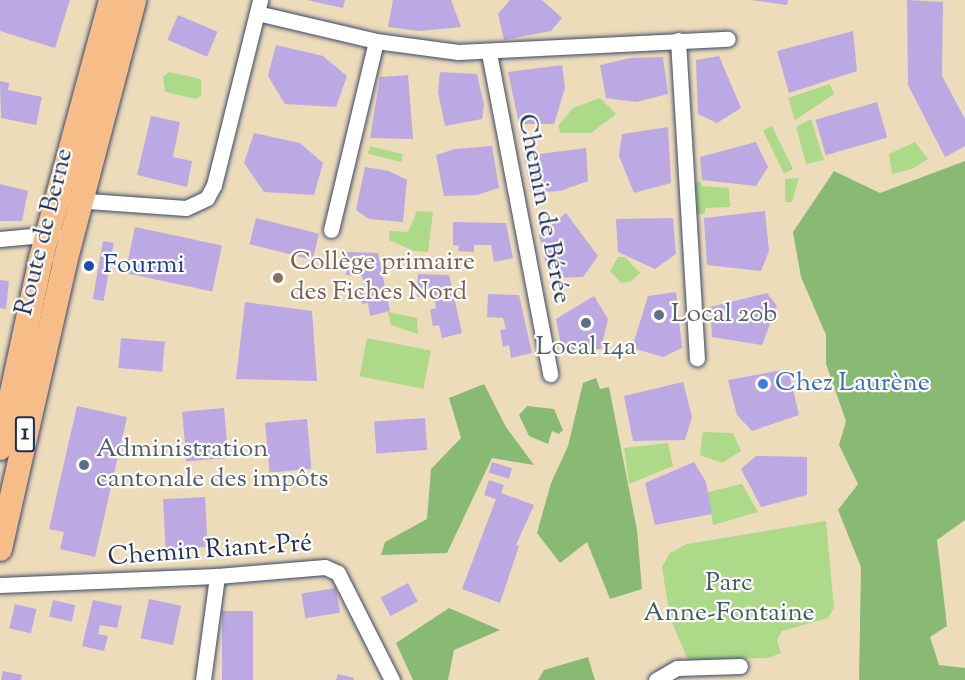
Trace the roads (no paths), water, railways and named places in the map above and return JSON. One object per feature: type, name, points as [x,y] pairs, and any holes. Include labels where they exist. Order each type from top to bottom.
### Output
[{"type":"main road","name":"Route de Berne","points":[[0,549],[74,233],[71,199],[111,0]]},
{"type":"main road","name":"Route de Berne","points":[[0,448],[48,234],[71,199],[134,0]]},
{"type":"street","points":[[71,199],[186,208],[207,198],[214,185],[258,7],[376,41],[489,53],[678,40],[728,39]]},
{"type":"street","points":[[678,40],[697,358]]},
{"type":"street","points":[[331,230],[376,41]]},
{"type":"street","name":"Chemin de Bérée","points":[[489,53],[550,374]]},
{"type":"street","points":[[0,239],[74,233]]},
{"type":"street","name":"Chemin Riant-Pré","points":[[0,585],[217,576],[325,567],[338,573],[392,680]]},
{"type":"street","points":[[203,680],[217,576]]},
{"type":"street","points":[[656,680],[677,668],[740,666]]},
{"type":"place","name":"Fourmi","points":[[89,266]]},
{"type":"place","name":"Collège primaire des Fiches Nord","points":[[278,278]]},
{"type":"place","name":"Local 20b","points":[[659,315]]},
{"type":"place","name":"Local 14a","points":[[586,323]]},
{"type":"place","name":"Chez Laurène","points":[[763,384]]},
{"type":"place","name":"Administration cantonale des impôts","points":[[84,465]]},
{"type":"park label","name":"Parc Anne-Fontaine","points":[[729,599]]}]
